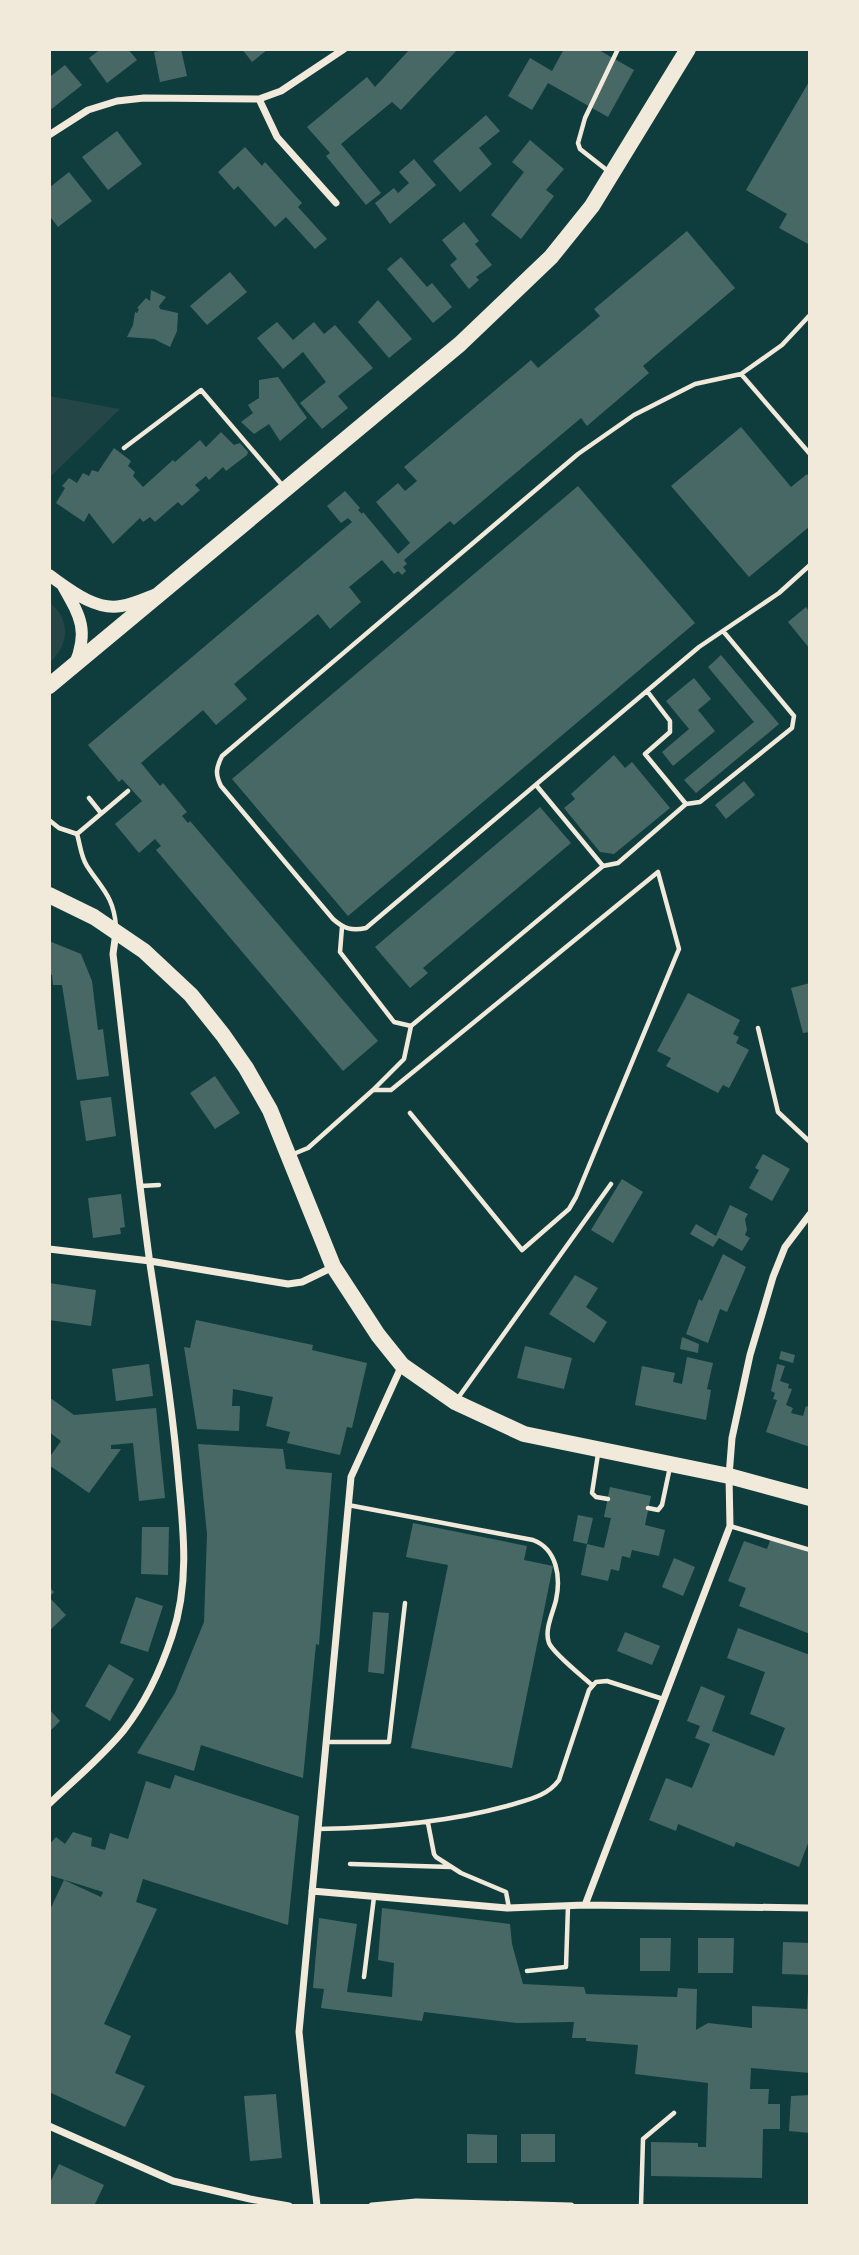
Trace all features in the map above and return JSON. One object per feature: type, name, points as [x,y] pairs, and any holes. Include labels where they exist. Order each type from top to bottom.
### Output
[{"type":"main road","points":[[49,686],[460,344],[541,266],[592,206],[688,49]]},
{"type":"main road","points":[[49,895],[94,917],[144,951],[191,995],[223,1035],[270,1110],[334,1266],[378,1335],[402,1365],[455,1402],[524,1434],[729,1476],[810,1498]]},
{"type":"street","points":[[49,135],[88,110],[117,101],[144,98],[259,99],[281,91],[344,49]]},
{"type":"street","points":[[259,99],[277,137],[336,203]]},
{"type":"street","points":[[49,575],[95,603],[114,607],[161,593]]},
{"type":"street","points":[[62,584],[81,622],[82,640],[74,664]]},
{"type":"street","points":[[49,1804],[109,1747],[141,1706],[161,1665],[172,1634],[184,1575],[177,1453],[150,1261],[113,954],[116,931]]},
{"type":"street","points":[[585,1905],[730,1526],[729,1476],[732,1438],[750,1355],[773,1277],[785,1247],[810,1214]]},
{"type":"street","points":[[49,1249],[150,1261],[288,1284],[302,1282],[334,1266]]},
{"type":"street","points":[[317,2206],[299,2032],[348,1505],[351,1477],[402,1365]]},
{"type":"street","points":[[312,1891],[509,1908],[585,1905],[810,1908]]},
{"type":"street","points":[[49,2126],[173,2181],[289,2206]]},
{"type":"street","points":[[372,2206],[416,2202],[571,2206]]},
{"type":"lane","points":[[611,174],[580,149],[578,143],[584,118],[618,49]]},
{"type":"lane","points":[[810,316],[782,345],[741,374],[695,384],[634,415],[578,454],[222,756],[216,766],[216,775],[221,786],[334,919],[342,927],[354,931],[366,928],[699,647],[779,593],[810,565]]},
{"type":"lane","points":[[741,374],[810,454]]},
{"type":"lane","points":[[124,448],[201,390],[286,490]]},
{"type":"lane","points":[[289,1156],[307,1148],[404,1059],[411,1026],[603,866],[618,863],[686,804],[700,802],[792,728],[794,716],[723,631]]},
{"type":"lane","points":[[646,691],[670,721],[670,732],[645,754],[686,804]]},
{"type":"lane","points":[[536,785],[603,866]]},
{"type":"lane","points":[[77,834],[128,791]]},
{"type":"lane","points":[[89,798],[101,813]]},
{"type":"lane","points":[[49,820],[59,828],[77,834]]},
{"type":"lane","points":[[77,834],[85,864],[108,894],[115,912],[116,931]]},
{"type":"lane","points":[[373,1090],[391,1090],[658,872],[679,949],[569,1209],[522,1250],[410,1114]]},
{"type":"lane","points":[[342,927],[340,952],[394,1022],[411,1026]]},
{"type":"lane","points":[[758,1028],[778,1112],[810,1142]]},
{"type":"lane","points":[[455,1402],[611,1184]]},
{"type":"lane","points":[[141,1186],[159,1185]]},
{"type":"lane","points":[[599,1450],[592,1493],[596,1497],[608,1499]]},
{"type":"lane","points":[[648,1508],[658,1510],[662,1505],[671,1464]]},
{"type":"lane","points":[[348,1505],[533,1541],[546,1548],[555,1560],[558,1579],[557,1598],[548,1633],[549,1643],[592,1685]]},
{"type":"lane","points":[[730,1526],[810,1550]]},
{"type":"lane","points":[[326,1742],[389,1742],[405,1603]]},
{"type":"lane","points":[[318,1829],[428,1823],[475,1815],[538,1797],[554,1787],[562,1774],[592,1685],[607,1681],[663,1699]]},
{"type":"lane","points":[[428,1823],[434,1854],[474,1880],[503,1890],[507,1894],[509,1908]]},
{"type":"lane","points":[[350,1864],[452,1868]]},
{"type":"lane","points":[[364,1977],[374,1897]]},
{"type":"lane","points":[[527,1971],[566,1967],[568,1906]]},
{"type":"lane","points":[[640,2206],[643,2139],[674,2113]]},
{"type":"shaded area","points":[[49,396],[120,409],[49,478]]},
{"type":"shaded area","points":[[49,602],[61,616],[65,632],[61,648],[49,663]]},
{"type":"building","points":[[101,49],[128,49],[137,60],[107,83],[89,58]]},
{"type":"building","points":[[181,49],[187,76],[160,82],[154,52]]},
{"type":"building","points":[[242,49],[268,49],[252,62]]},
{"type":"building","points":[[410,49],[458,49],[401,110],[392,102],[341,144],[381,193],[366,205],[326,156],[330,153],[307,127],[367,77],[375,87]]},
{"type":"building","points":[[564,49],[597,49],[634,70],[608,117],[548,83],[532,110],[508,96],[530,58],[552,71]]},
{"type":"building","points":[[65,65],[82,85],[49,111],[49,73],[51,76]]},
{"type":"building","points":[[810,80],[810,245],[779,228],[787,214],[746,190]]},
{"type":"building","points":[[486,115],[500,131],[479,148],[492,164],[460,192],[433,161]]},
{"type":"building","points":[[117,131],[142,164],[108,190],[82,157]]},
{"type":"building","points":[[530,140],[564,169],[546,190],[554,196],[521,239],[491,215],[524,172],[512,162]]},
{"type":"building","points":[[245,147],[262,166],[265,162],[302,203],[298,207],[327,239],[315,249],[286,217],[275,227],[238,186],[234,190],[218,172]]},
{"type":"building","points":[[414,159],[436,185],[390,224],[375,203],[394,188],[398,193],[409,183],[399,172]]},
{"type":"building","points":[[69,172],[92,201],[58,227],[49,215],[49,188]]},
{"type":"building","points":[[464,222],[479,241],[475,244],[492,265],[476,277],[479,280],[469,289],[450,265],[457,259],[442,240]]},
{"type":"building","points":[[687,231],[735,288],[643,366],[649,373],[587,426],[581,418],[454,525],[450,521],[404,560],[407,564],[403,567],[406,571],[402,575],[398,571],[394,574],[382,560],[349,587],[361,602],[330,629],[318,614],[234,684],[247,699],[216,725],[203,710],[141,763],[160,786],[163,783],[187,812],[182,816],[188,823],[190,821],[378,1041],[343,1071],[156,850],[161,846],[155,839],[139,853],[115,824],[142,801],[122,779],[119,782],[88,745],[352,522],[348,518],[341,523],[327,506],[345,491],[360,508],[358,510],[362,514],[363,512],[398,554],[410,543],[376,502],[398,483],[405,491],[417,481],[404,467],[531,360],[538,368],[600,316],[594,309]]},
{"type":"building","points":[[401,257],[427,287],[432,283],[452,307],[433,323],[387,269]]},
{"type":"building","points":[[230,272],[247,292],[207,325],[190,306]]},
{"type":"building","points":[[151,290],[166,297],[159,306],[160,309],[178,313],[177,331],[170,347],[154,339],[127,337],[135,312],[139,309],[137,308],[146,298],[150,301]]},
{"type":"building","points":[[378,300],[412,339],[389,358],[358,322]]},
{"type":"building","points":[[277,322],[293,340],[314,322],[324,334],[335,325],[373,368],[338,396],[348,408],[322,429],[300,403],[326,382],[303,352],[283,369],[257,338]]},
{"type":"building","points":[[278,377],[307,418],[280,441],[269,424],[254,434],[241,422],[253,413],[248,405],[259,398],[259,380]]},
{"type":"building","points":[[741,427],[791,487],[807,474],[810,478],[810,526],[749,577],[671,486]]},
{"type":"building","points":[[221,432],[234,445],[240,443],[248,452],[247,455],[226,471],[223,467],[209,480],[206,476],[195,485],[200,490],[182,506],[178,502],[155,522],[150,517],[143,522],[140,518],[113,544],[89,513],[84,522],[56,503],[65,488],[62,486],[69,478],[77,483],[83,473],[89,476],[92,470],[98,472],[114,448],[131,461],[128,466],[135,472],[133,476],[143,487],[200,440],[206,447]]},
{"type":"building","points":[[578,486],[695,623],[348,916],[232,779]]},
{"type":"building","points":[[806,607],[810,609],[810,649],[788,622]]},
{"type":"building","points":[[721,655],[779,724],[696,793],[684,780],[754,722],[708,667]]},
{"type":"building","points":[[694,678],[711,699],[698,710],[715,731],[673,766],[662,752],[689,729],[666,701]]},
{"type":"building","points":[[614,755],[625,768],[632,762],[670,808],[614,854],[600,852],[564,808],[575,799],[571,794]]},
{"type":"building","points":[[744,781],[755,795],[726,819],[715,805]]},
{"type":"building","points":[[540,807],[571,843],[423,968],[428,973],[410,988],[375,947]]},
{"type":"building","points":[[49,941],[81,954],[92,981],[98,1030],[103,1029],[109,1076],[77,1080],[62,985],[53,985],[52,975],[49,974]]},
{"type":"building","points":[[810,983],[810,1032],[803,1033],[791,988]]},
{"type":"building","points":[[688,993],[740,1020],[733,1034],[739,1037],[736,1043],[749,1050],[729,1088],[723,1085],[718,1093],[666,1066],[671,1058],[657,1051]]},
{"type":"building","points":[[215,1076],[240,1113],[215,1129],[190,1093]]},
{"type":"building","points":[[111,1097],[116,1136],[86,1141],[80,1101]]},
{"type":"building","points":[[763,1154],[790,1169],[772,1201],[749,1188],[759,1170],[755,1168]]},
{"type":"building","points":[[622,1179],[643,1192],[613,1243],[591,1230]]},
{"type":"building","points":[[121,1194],[125,1227],[120,1228],[121,1234],[93,1238],[88,1198]]},
{"type":"building","points":[[730,1205],[748,1214],[745,1219],[745,1235],[750,1238],[742,1251],[719,1238],[713,1247],[690,1234],[696,1224],[716,1236]]},
{"type":"building","points":[[723,1254],[746,1267],[727,1312],[720,1309],[708,1343],[686,1334],[699,1299],[702,1301]]},
{"type":"building","points":[[575,1275],[598,1288],[586,1307],[607,1322],[594,1343],[549,1314]]},
{"type":"building","points":[[49,1283],[96,1290],[91,1326],[49,1320]]},
{"type":"building","points":[[196,1320],[313,1345],[312,1350],[367,1363],[352,1428],[347,1427],[340,1455],[287,1443],[290,1432],[266,1426],[273,1397],[233,1389],[232,1406],[240,1406],[239,1431],[197,1429],[184,1347],[190,1348]]},
{"type":"building","points":[[682,1337],[699,1344],[698,1353],[680,1349]]},
{"type":"building","points":[[525,1346],[572,1358],[564,1389],[517,1378]]},
{"type":"building","points":[[781,1351],[795,1355],[793,1363],[779,1359]]},
{"type":"building","points":[[687,1357],[713,1363],[707,1389],[711,1390],[706,1420],[635,1405],[642,1366],[675,1373],[673,1382],[682,1384]]},
{"type":"building","points":[[149,1364],[153,1396],[116,1401],[112,1369]]},
{"type":"building","points":[[777,1364],[785,1366],[780,1381],[789,1384],[788,1388],[792,1389],[786,1405],[793,1408],[791,1413],[803,1416],[806,1406],[810,1407],[810,1447],[766,1432],[777,1400],[773,1399],[775,1393],[771,1391]]},
{"type":"building","points":[[49,1397],[74,1415],[156,1408],[165,1498],[139,1501],[133,1443],[111,1445],[111,1449],[121,1449],[89,1493],[49,1465],[49,1458],[61,1441],[49,1432]]},
{"type":"building","points":[[198,1444],[283,1449],[286,1469],[332,1473],[319,1645],[316,1644],[303,1778],[201,1745],[194,1771],[137,1753],[175,1693],[204,1622],[207,1534]]},
{"type":"building","points":[[610,1487],[651,1496],[645,1525],[665,1530],[659,1556],[632,1550],[630,1558],[622,1556],[619,1571],[611,1569],[608,1581],[581,1575],[587,1544],[604,1548],[611,1518],[604,1517]]},
{"type":"building","points":[[578,1515],[593,1518],[587,1544],[573,1541]]},
{"type":"building","points":[[413,1523],[527,1546],[524,1560],[553,1566],[512,1768],[411,1748],[448,1565],[406,1557]]},
{"type":"building","points":[[142,1527],[169,1527],[168,1575],[141,1574]]},
{"type":"building","points":[[771,1538],[810,1553],[810,1634],[739,1606],[746,1588],[728,1581],[744,1541],[767,1549]]},
{"type":"building","points":[[674,1558],[695,1567],[683,1596],[662,1587]]},
{"type":"building","points":[[49,1597],[66,1615],[49,1631]]},
{"type":"building","points":[[136,1597],[163,1606],[148,1652],[120,1643]]},
{"type":"building","points":[[373,1612],[389,1613],[384,1674],[368,1672]]},
{"type":"building","points":[[738,1628],[810,1655],[810,1838],[799,1867],[736,1842],[734,1847],[678,1824],[676,1831],[649,1820],[666,1778],[692,1788],[710,1744],[695,1738],[700,1726],[687,1721],[701,1686],[725,1696],[712,1731],[774,1756],[785,1728],[750,1714],[765,1672],[727,1658]]},
{"type":"building","points":[[625,1632],[660,1646],[652,1665],[617,1651]]},
{"type":"building","points":[[109,1664],[134,1679],[110,1721],[85,1706]]},
{"type":"building","points":[[49,1709],[60,1721],[49,1732]]},
{"type":"building","points":[[175,1775],[299,1816],[288,1925],[143,1879],[136,1902],[157,1909],[104,2024],[131,2036],[115,2073],[145,2086],[125,2127],[49,2092],[49,1912],[64,1880],[101,1897],[103,1892],[49,1875],[49,1845],[56,1837],[65,1844],[73,1832],[92,1838],[91,1846],[105,1850],[110,1833],[128,1839],[146,1781],[170,1789]]},
{"type":"building","points":[[382,1908],[510,1924],[512,1944],[523,1984],[584,1987],[586,1994],[677,1997],[678,1988],[697,1989],[696,2030],[708,2023],[752,2028],[752,2006],[807,2009],[810,1990],[810,2073],[751,2068],[750,2089],[769,2089],[768,2104],[780,2104],[780,2129],[763,2129],[762,2178],[651,2176],[651,2142],[698,2143],[698,2147],[706,2147],[708,2083],[635,2074],[638,2045],[572,2038],[574,2022],[517,2023],[424,2012],[422,2021],[321,2008],[324,1989],[313,1988],[319,1918],[357,1924],[347,1992],[392,1997],[394,1963],[378,1960]]},
{"type":"building","points":[[640,1938],[671,1938],[670,1971],[640,1971]]},
{"type":"building","points":[[698,1938],[734,1938],[733,1973],[698,1973]]},
{"type":"building","points":[[783,1942],[810,1943],[810,1975],[782,1974]]},
{"type":"building","points":[[276,2094],[282,2158],[250,2161],[244,2096]]},
{"type":"building","points":[[810,2095],[810,2133],[789,2131],[791,2096]]},
{"type":"building","points":[[467,2134],[497,2135],[497,2163],[467,2163]]},
{"type":"building","points":[[521,2134],[555,2134],[555,2162],[521,2162]]},
{"type":"building","points":[[59,2164],[104,2185],[94,2206],[49,2206],[49,2185]]}]
